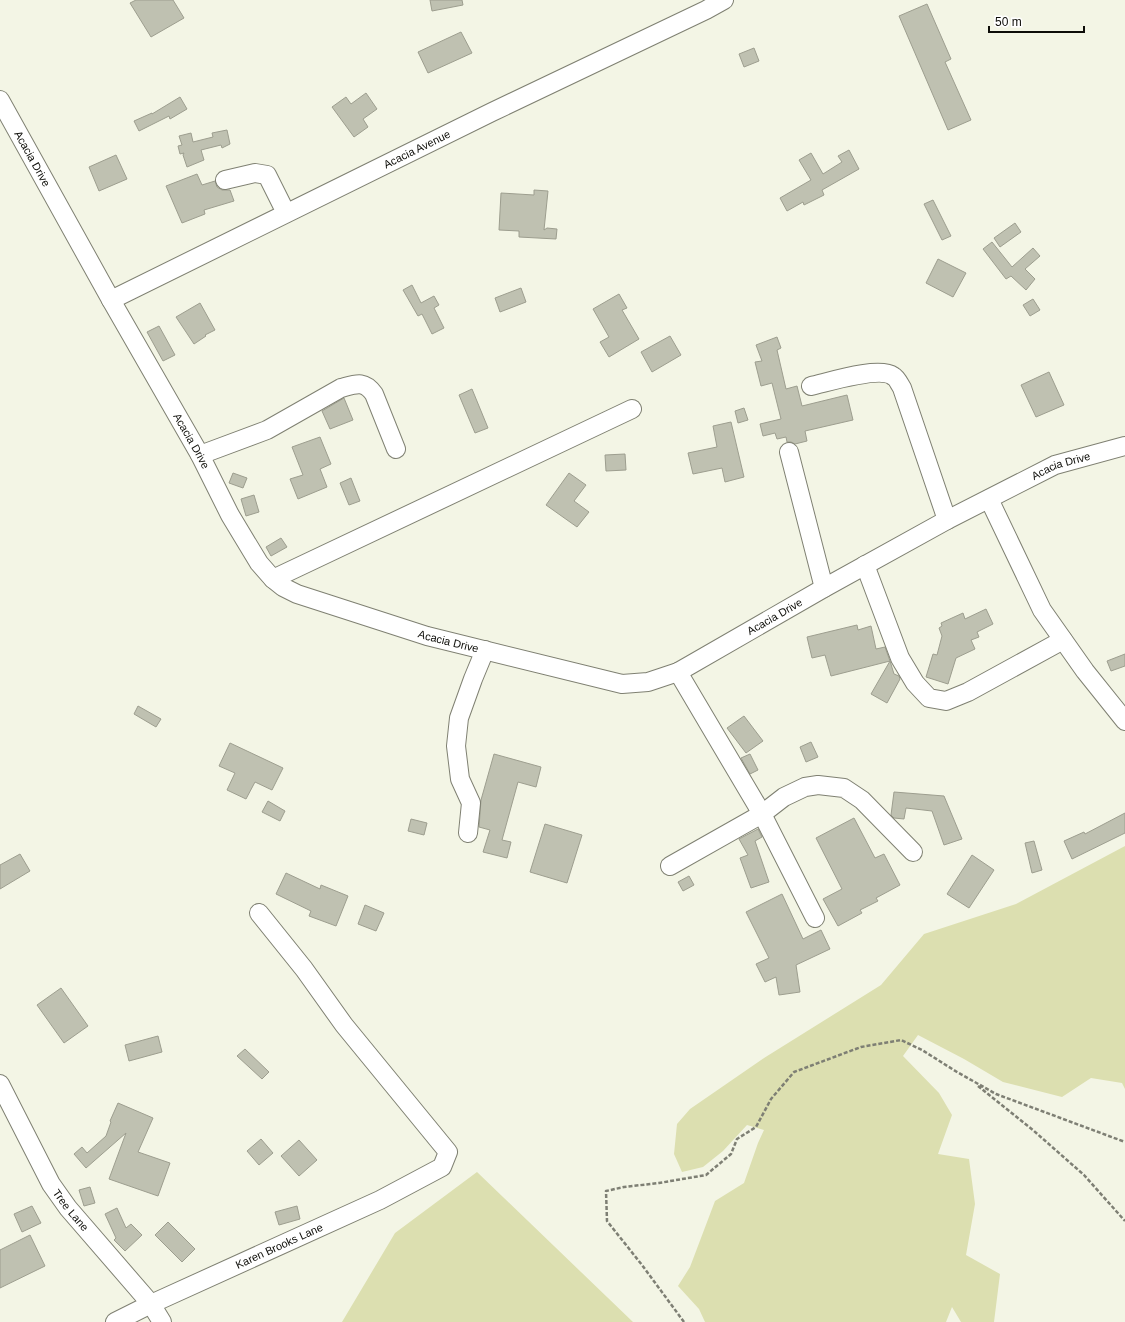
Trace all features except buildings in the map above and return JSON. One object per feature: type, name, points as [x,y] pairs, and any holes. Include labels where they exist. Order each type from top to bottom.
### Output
[{"type":"street","name":"Acacia Avenue","points":[[111,300],[492,112],[724,0]]},
{"type":"street","name":"Acacia Drive","points":[[0,100],[111,300],[200,455],[230,515],[259,563],[273,579],[283,587],[297,594],[427,636],[622,684],[648,682],[678,672],[824,588],[947,520],[1055,465],[1125,446]]},
{"type":"street","points":[[225,180],[256,173],[263,173],[267,175],[286,213]]},
{"type":"street","points":[[811,386],[864,374],[883,372],[894,376],[902,388],[947,520]]},
{"type":"street","points":[[200,455],[267,430],[341,388],[355,384],[364,384],[374,394],[396,449]]},
{"type":"street","points":[[273,579],[632,409]]},
{"type":"street","points":[[789,452],[824,588]]},
{"type":"street","points":[[989,499],[1042,610],[1085,671],[1125,721]]},
{"type":"street","points":[[866,565],[900,658],[914,683],[929,698],[946,701],[968,692],[1063,640]]},
{"type":"street","points":[[468,833],[471,803],[460,779],[456,746],[459,718],[473,679],[486,650]]},
{"type":"street","points":[[678,672],[762,814],[815,918]]},
{"type":"street","points":[[670,866],[762,814],[784,797],[805,787],[818,785],[844,788],[862,800],[913,852]]},
{"type":"street","name":"Karen Brooks Lane","points":[[115,1322],[151,1304],[380,1200],[442,1167],[448,1152],[344,1025],[304,969],[260,913]]},
{"type":"street","name":"Tree Lane","points":[[1,1089],[51,1184],[68,1208],[151,1304],[162,1322]]},
{"type":"path","points":[[684,1322],[642,1265],[607,1222],[606,1191],[706,1175],[731,1154],[737,1139],[756,1127],[770,1099],[794,1072],[861,1047],[901,1040],[922,1050],[996,1094],[1125,1142]]},
{"type":"path","points":[[971,1080],[1034,1131],[1084,1176],[1125,1221]]},
{"type":"green space","points":[[1125,846],[1125,1089],[1122,1083],[1091,1078],[1062,1097],[1003,1082],[964,1059],[918,1035],[903,1056],[939,1093],[952,1115],[938,1154],[969,1159],[975,1204],[966,1255],[1000,1274],[994,1322],[961,1322],[952,1307],[946,1322],[705,1322],[699,1309],[678,1286],[690,1267],[715,1201],[744,1183],[764,1130],[747,1125],[723,1151],[703,1167],[682,1172],[674,1154],[677,1124],[690,1109],[764,1058],[881,985],[924,934],[1016,904]]},
{"type":"green space","points":[[477,1172],[633,1322],[342,1322],[395,1233]]}]
